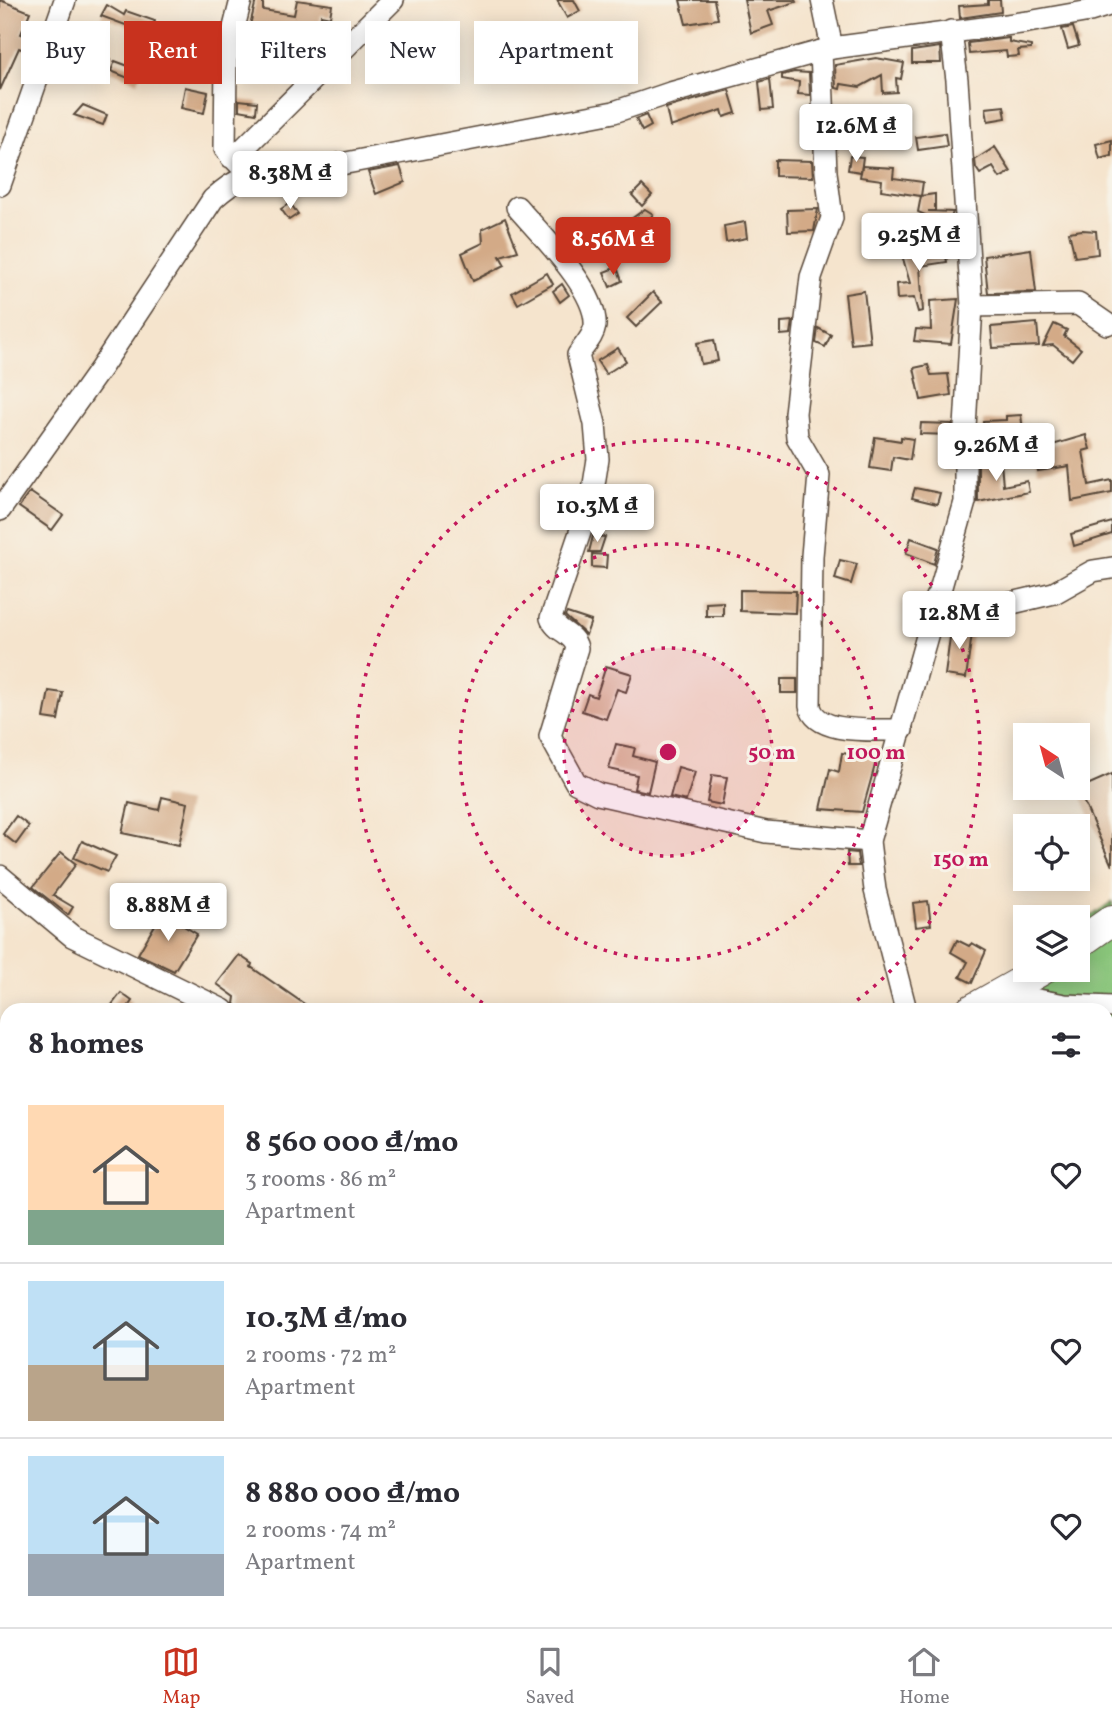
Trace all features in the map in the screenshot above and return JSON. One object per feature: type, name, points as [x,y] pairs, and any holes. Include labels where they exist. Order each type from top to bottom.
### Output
[{"type":"highway","points":[[1090,936],[1112,920]]},
{"type":"highway","points":[[1005,1001],[1028,982]]},
{"type":"street","points":[[0,185],[65,0]]},
{"type":"street","points":[[241,0],[226,59],[225,149],[249,175]]},
{"type":"street","points":[[231,157],[242,150],[393,0]]},
{"type":"street","points":[[822,0],[826,49],[826,172],[832,218],[811,277],[796,413],[797,437],[819,475],[812,555],[810,706],[814,718],[825,725],[902,730]]},
{"type":"street","points":[[0,510],[101,368],[214,199],[229,184],[249,175],[278,176],[614,112],[670,93],[826,49],[1028,22],[1090,11],[1112,4]]},
{"type":"street","points":[[904,1003],[875,890],[869,841],[965,502],[965,427],[972,306],[964,160],[951,31]]},
{"type":"street","points":[[517,207],[573,274],[592,307],[594,319],[592,336],[578,355],[595,424],[598,459],[592,497],[551,618],[553,624],[572,638],[577,648],[551,728],[552,743],[576,783],[598,794],[766,832],[869,841]]},
{"type":"street","points":[[972,306],[1069,303],[1086,308],[1107,324]]},
{"type":"street","points":[[936,597],[971,609],[1000,605],[1054,593],[1093,571],[1112,568]]},
{"type":"street","points":[[0,876],[72,936],[209,1003]]},
{"type":"street","points":[[1005,1001],[1026,1003]]},
{"type":"green space","points":[[1112,902],[1112,1003],[971,1003],[1013,978],[1013,982],[1090,982],[1090,918]]},
{"type":"building","points":[[0,0],[30,12],[26,21],[21,21],[21,49],[19,48],[0,90]]},
{"type":"building","points":[[256,0],[263,0],[263,10],[294,15],[297,0],[332,5],[330,17],[321,15],[320,21],[251,21]]},
{"type":"building","points":[[557,0],[574,0],[580,11],[567,18]]},
{"type":"building","points":[[680,0],[714,0],[718,19],[686,24]]},
{"type":"building","points":[[744,0],[796,2],[768,11],[773,25],[751,33]]},
{"type":"building","points":[[988,0],[1000,0],[1001,12],[960,18],[959,6],[988,4]]},
{"type":"building","points":[[107,5],[124,15],[126,11],[155,21],[124,21],[124,24],[101,16]]},
{"type":"building","points":[[1073,27],[1079,46],[1068,49],[1062,29]]},
{"type":"building","points":[[1009,38],[1009,42],[1031,46],[1031,49],[1018,50],[1019,56],[1007,57],[1006,51],[969,54],[968,43]]},
{"type":"building","points":[[940,47],[941,63],[912,63],[912,51]]},
{"type":"building","points":[[876,58],[904,63],[901,79],[896,78],[897,92],[883,93],[882,75],[860,87],[841,84],[840,89],[836,88],[835,65]]},
{"type":"building","points":[[115,61],[124,64],[124,76],[111,71]]},
{"type":"building","points":[[794,72],[809,73],[810,95],[798,94],[799,82],[782,79],[782,75]]},
{"type":"building","points":[[770,79],[773,109],[762,110],[759,82]]},
{"type":"building","points":[[185,87],[208,92],[204,113],[181,108]]},
{"type":"building","points":[[729,90],[736,113],[724,117],[722,110],[670,127],[666,108]]},
{"type":"building","points":[[239,100],[257,102],[256,113],[239,110]]},
{"type":"building","points":[[83,105],[107,115],[103,125],[74,115]]},
{"type":"building","points":[[1004,106],[1006,118],[988,121],[986,108]]},
{"type":"building","points":[[646,115],[651,126],[642,131],[636,119]]},
{"type":"building","points":[[945,133],[947,146],[918,150],[916,137]]},
{"type":"building","points":[[1112,140],[1112,156],[1100,159],[1096,144]]},
{"type":"building","points":[[995,147],[1011,172],[1000,178],[993,167],[980,174],[976,168],[975,160]]},
{"type":"building","points":[[850,156],[863,157],[861,172],[848,170]]},
{"type":"building","points":[[775,160],[812,161],[813,177],[775,176]]},
{"type":"building","points":[[400,166],[405,182],[376,194],[368,172]]},
{"type":"building","points":[[862,166],[894,168],[893,178],[923,182],[921,196],[881,190],[882,180],[860,177]]},
{"type":"building","points":[[642,185],[652,195],[642,206],[632,195]]},
{"type":"building","points":[[935,194],[935,211],[928,211],[953,212],[948,225],[918,212],[921,196]]},
{"type":"building","points":[[290,203],[298,214],[289,220],[281,209]]},
{"type":"building","points":[[645,209],[653,214],[648,222],[614,244],[606,237]]},
{"type":"building","points":[[818,209],[814,231],[788,232],[787,210]]},
{"type":"building","points":[[505,218],[518,251],[500,256],[505,265],[473,281],[462,253],[483,243],[482,229]]},
{"type":"building","points":[[745,222],[747,238],[726,242],[724,226]]},
{"type":"building","points":[[1096,231],[1098,254],[1075,257],[1069,232]]},
{"type":"building","points":[[944,245],[947,262],[920,266],[923,311],[918,312],[914,298],[897,299],[896,284],[910,283],[902,255]]},
{"type":"building","points":[[1031,249],[1036,292],[988,293],[984,256]]},
{"type":"building","points":[[617,267],[622,281],[610,287],[604,272]]},
{"type":"building","points":[[547,273],[553,284],[518,304],[512,293]]},
{"type":"building","points":[[562,284],[569,295],[560,302],[553,291]]},
{"type":"building","points":[[864,291],[870,342],[851,344],[845,294]]},
{"type":"building","points":[[653,292],[662,302],[636,327],[627,318]]},
{"type":"building","points":[[958,299],[951,344],[914,341],[916,329],[931,330],[930,301]]},
{"type":"building","points":[[793,321],[791,334],[781,335],[781,322]]},
{"type":"building","points":[[1037,323],[1039,346],[993,348],[991,327]]},
{"type":"building","points":[[1054,324],[1067,330],[1064,336],[1081,349],[1072,360],[1053,345],[1043,346]]},
{"type":"building","points":[[818,328],[831,335],[825,347],[816,343]]},
{"type":"building","points":[[714,340],[718,361],[701,364],[697,343]]},
{"type":"building","points":[[618,348],[626,361],[606,374],[597,361]]},
{"type":"building","points":[[928,365],[931,375],[948,374],[951,395],[921,400],[914,368]]},
{"type":"building","points":[[1021,415],[1023,430],[983,431],[983,421],[1006,420],[1006,416]]},
{"type":"building","points":[[921,423],[952,424],[952,435],[920,434]]},
{"type":"building","points":[[1086,435],[1090,449],[1083,451],[1089,485],[1112,480],[1112,493],[1072,501],[1069,466],[1038,471],[1034,445],[1046,442],[1046,447]]},
{"type":"building","points":[[875,437],[901,441],[901,437],[913,439],[910,460],[893,457],[891,471],[870,468]]},
{"type":"building","points":[[1001,462],[1003,486],[1027,481],[1029,492],[978,502],[978,464]]},
{"type":"building","points":[[915,488],[940,493],[937,504],[912,498]]},
{"type":"building","points":[[30,492],[63,515],[52,530],[19,507]]},
{"type":"building","points":[[1112,522],[1112,534],[1074,546],[1071,534]]},
{"type":"building","points":[[593,536],[605,537],[600,552],[589,552]]},
{"type":"building","points":[[911,538],[938,548],[934,564],[906,553]]},
{"type":"building","points":[[592,554],[607,555],[606,568],[592,567]]},
{"type":"building","points":[[840,560],[857,564],[851,584],[835,579]]},
{"type":"building","points":[[740,590],[796,591],[795,613],[740,611]]},
{"type":"building","points":[[723,602],[723,616],[706,616],[706,603]]},
{"type":"building","points":[[567,613],[591,621],[586,635],[565,616]]},
{"type":"building","points":[[952,623],[973,626],[966,678],[945,675]]},
{"type":"building","points":[[606,666],[632,674],[626,692],[617,689],[606,719],[582,711],[588,694],[596,697]]},
{"type":"building","points":[[781,679],[797,679],[797,693],[781,693]]},
{"type":"building","points":[[49,691],[63,693],[58,720],[44,718]]},
{"type":"building","points":[[616,744],[635,748],[633,756],[655,762],[648,792],[634,789],[637,775],[609,769]]},
{"type":"building","points":[[842,753],[877,758],[862,812],[821,809],[830,769],[839,772]]},
{"type":"building","points":[[678,767],[695,772],[686,801],[670,797]]},
{"type":"building","points":[[1112,774],[1112,866],[1083,800],[1090,800],[1090,784]]},
{"type":"building","points":[[712,775],[727,777],[722,805],[707,802]]},
{"type":"building","points":[[162,797],[188,803],[179,845],[122,833],[129,803],[159,810]]},
{"type":"building","points":[[16,816],[29,826],[16,844],[3,834]]},
{"type":"building","points":[[82,841],[116,856],[107,872],[74,858]]},
{"type":"building","points":[[61,852],[76,864],[53,895],[73,907],[68,915],[33,887]]},
{"type":"building","points":[[847,852],[857,853],[859,866],[848,866]]},
{"type":"building","points":[[928,901],[931,925],[916,927],[913,903]]},
{"type":"building","points":[[162,913],[197,934],[174,971],[138,954]]},
{"type":"building","points":[[957,940],[969,946],[972,943],[986,951],[972,983],[960,977],[968,962],[951,952]]},
{"type":"building","points":[[239,955],[252,964],[251,967],[303,1003],[234,1003],[235,997],[217,984]]},
{"type":"building","points":[[121,993],[132,1001],[131,1003],[113,1003]]}]
